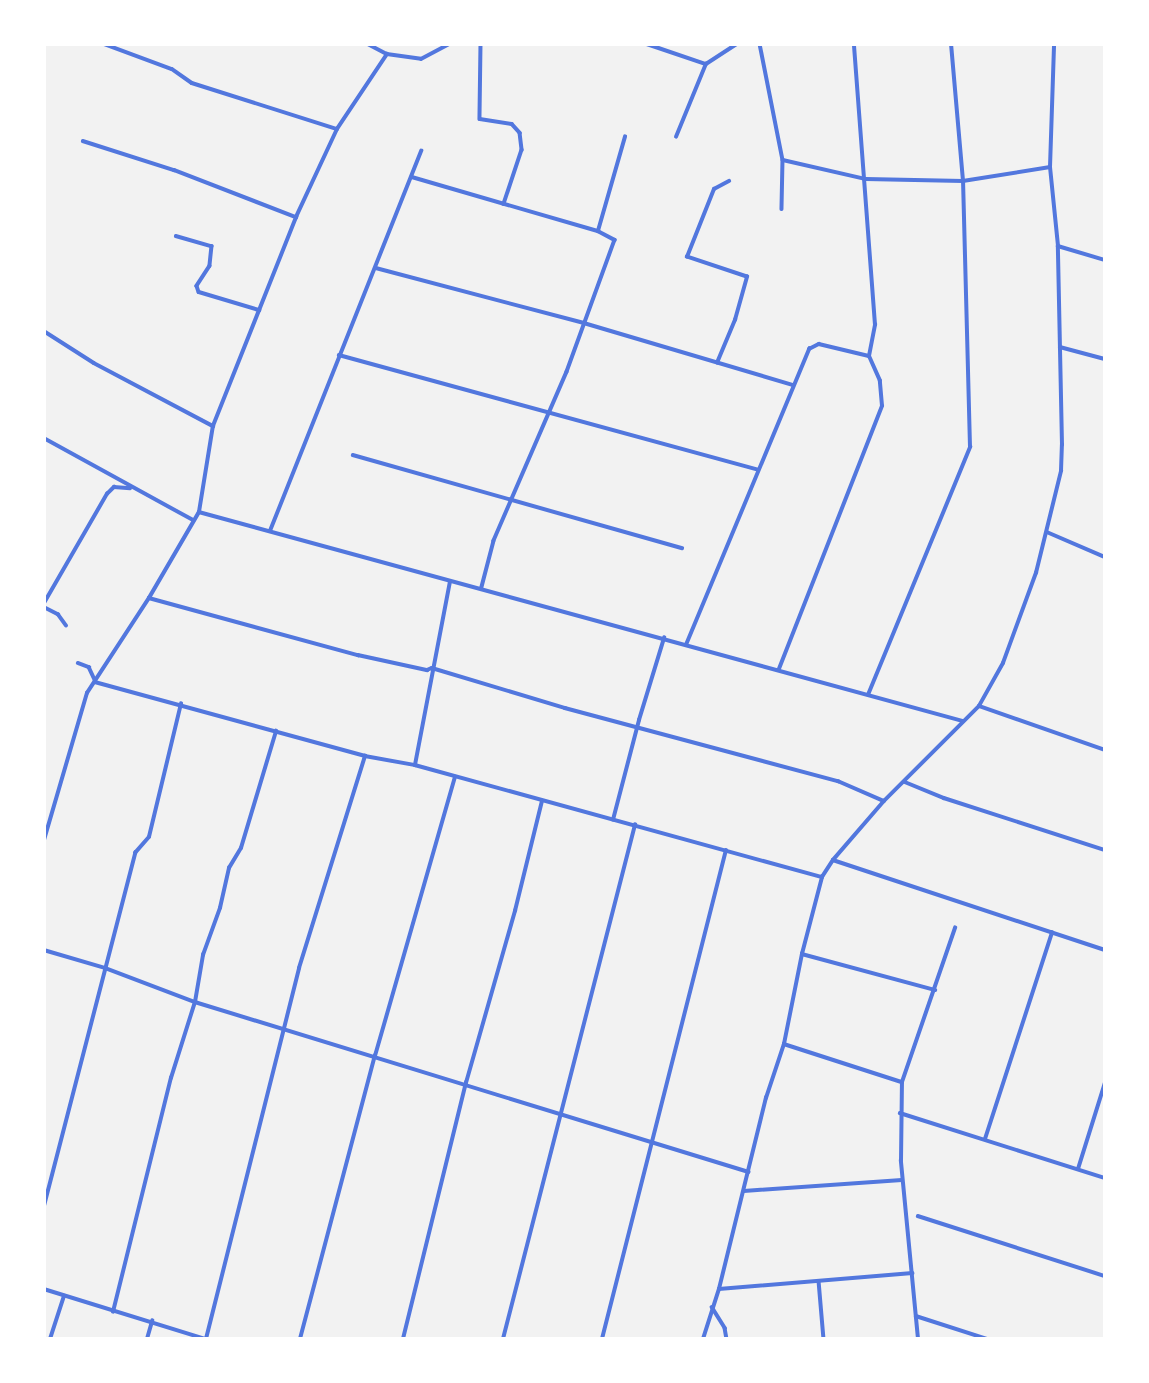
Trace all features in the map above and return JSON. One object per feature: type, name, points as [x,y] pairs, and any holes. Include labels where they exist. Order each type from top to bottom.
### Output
[{"type":"street","points":[[104,44],[172,69],[192,83],[337,129]]},
{"type":"street","points":[[368,44],[387,54],[421,59],[449,44]]},
{"type":"street","points":[[481,44],[480,119],[512,124],[520,133],[522,150],[504,205]]},
{"type":"street","points":[[647,44],[706,64]]},
{"type":"street","points":[[676,137],[706,64],[737,44]]},
{"type":"street","points":[[761,44],[783,160],[782,209]]},
{"type":"street","points":[[779,669],[812,579],[879,420],[882,405],[880,381],[869,356],[875,325],[854,44]]},
{"type":"street","points":[[868,695],[970,447],[962,181],[951,44]]},
{"type":"street","points":[[703,1339],[719,1289],[766,1098],[784,1044],[802,954],[822,877],[833,860],[884,801],[979,706],[1003,663],[1028,599],[1047,532],[1061,471],[1058,246],[1050,167],[1054,44]]},
{"type":"street","points":[[44,840],[82,709],[95,682],[149,598],[199,512],[213,426],[296,217],[337,129],[387,54]]},
{"type":"street","points":[[597,231],[625,137]]},
{"type":"street","points":[[83,141],[174,170],[296,217]]},
{"type":"street","points":[[270,531],[421,151]]},
{"type":"street","points":[[783,160],[866,178],[962,181],[1050,167]]},
{"type":"street","points":[[412,177],[597,231],[615,240],[549,414],[494,541],[482,587]]},
{"type":"street","points":[[717,363],[735,320],[747,276],[687,257],[714,189],[729,181]]},
{"type":"street","points":[[176,236],[212,246],[210,266],[197,286],[199,292],[259,310]]},
{"type":"street","points":[[1058,246],[1105,260]]},
{"type":"street","points":[[376,268],[584,323],[793,385]]},
{"type":"street","points":[[44,331],[94,363],[213,426]]},
{"type":"street","points":[[686,645],[793,385],[813,345],[820,344],[869,356]]},
{"type":"street","points":[[1060,347],[1105,359]]},
{"type":"street","points":[[340,355],[758,470]]},
{"type":"street","points":[[44,438],[193,520]]},
{"type":"street","points":[[353,455],[682,548]]},
{"type":"street","points":[[66,625],[58,614],[44,605],[107,494],[114,487],[131,488]]},
{"type":"street","points":[[199,512],[450,582],[482,587],[963,721]]},
{"type":"street","points":[[1047,532],[1105,557]]},
{"type":"street","points":[[415,765],[450,582]]},
{"type":"street","points":[[149,598],[358,655],[427,670],[432,668],[838,781],[884,801]]},
{"type":"street","points":[[614,820],[637,727],[664,638]]},
{"type":"street","points":[[78,663],[89,667],[95,682]]},
{"type":"street","points":[[95,682],[365,756],[415,765],[822,877]]},
{"type":"street","points":[[44,1206],[135,853],[149,837],[181,704]]},
{"type":"street","points":[[979,706],[1105,750]]},
{"type":"street","points":[[113,1312],[171,1078],[195,1002],[203,955],[220,908],[229,868],[241,848],[276,731]]},
{"type":"street","points":[[44,1289],[206,1339],[313,917],[326,889],[365,756]]},
{"type":"street","points":[[300,1339],[375,1055],[455,777]]},
{"type":"street","points":[[905,782],[944,798],[1105,850]]},
{"type":"street","points":[[403,1339],[466,1083],[515,911],[542,801]]},
{"type":"street","points":[[503,1339],[563,1114],[635,825]]},
{"type":"street","points":[[602,1339],[726,850]]},
{"type":"street","points":[[833,860],[1105,950]]},
{"type":"street","points":[[918,1339],[902,1180],[902,1082],[955,928]]},
{"type":"street","points":[[985,1139],[1052,933]]},
{"type":"street","points":[[44,950],[104,968],[195,1002],[375,1055],[749,1172]]},
{"type":"street","points":[[802,954],[935,990]]},
{"type":"street","points":[[784,1044],[902,1082]]},
{"type":"street","points":[[1078,1168],[1105,1083]]},
{"type":"street","points":[[900,1113],[1105,1178]]},
{"type":"street","points":[[744,1191],[902,1180]]},
{"type":"street","points":[[918,1216],[1105,1276]]},
{"type":"street","points":[[719,1289],[912,1273]]},
{"type":"street","points":[[819,1281],[824,1339]]},
{"type":"street","points":[[50,1339],[64,1296]]},
{"type":"street","points":[[712,1307],[727,1339]]},
{"type":"street","points":[[916,1316],[987,1339]]},
{"type":"street","points":[[147,1339],[152,1321]]}]
